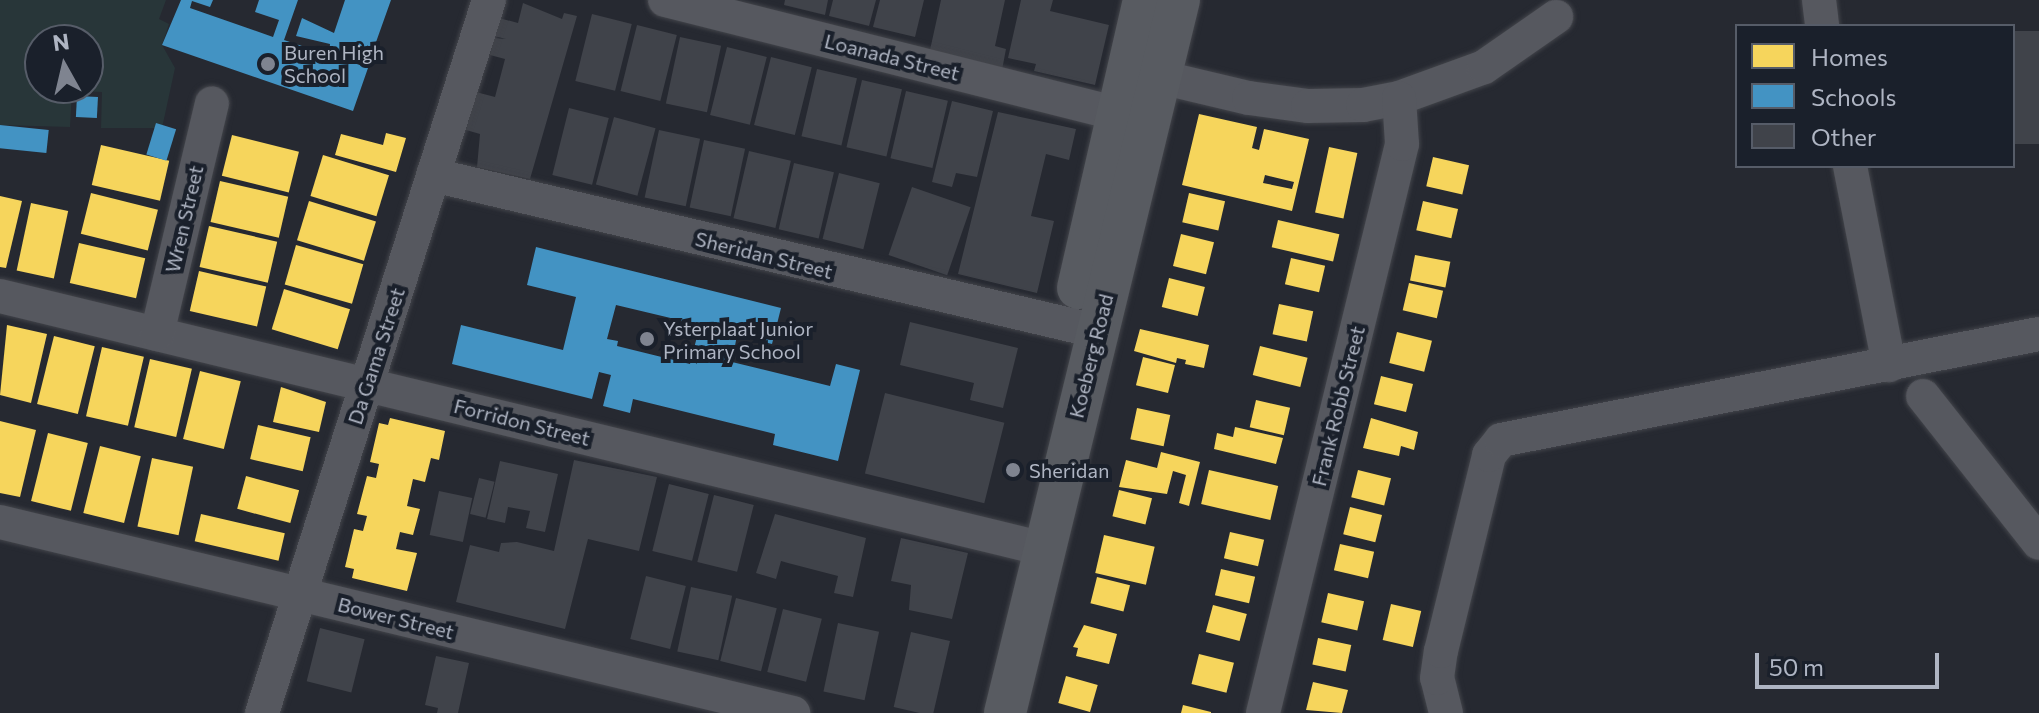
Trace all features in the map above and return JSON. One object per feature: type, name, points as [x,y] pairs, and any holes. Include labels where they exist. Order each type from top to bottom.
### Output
[{"type":"main road","name":"Koeberg Road","points":[[1083,328],[1118,114],[1144,0]]},
{"type":"main road","name":"Koeberg Road","points":[[1005,713],[1031,546],[1083,328],[1160,77],[1179,0]]},
{"type":"main road","name":"Koeberg Road","points":[[976,713],[1031,546]]},
{"type":"street","name":"Da Gama Street","points":[[262,713],[489,0]]},
{"type":"street","name":"Loanada Street","points":[[665,0],[1118,114]]},
{"type":"street","points":[[1819,0],[1822,24]]},
{"type":"street","points":[[1160,77],[1308,106],[1399,98],[1484,67],[1556,17]]},
{"type":"street","name":"Frank Robb Street","points":[[1263,713],[1402,144],[1399,98]]},
{"type":"street","name":"Wren Street","points":[[157,334],[212,103]]},
{"type":"street","points":[[1850,168],[1889,365]]},
{"type":"street","name":"Sheridan Street","points":[[433,175],[1083,328]]},
{"type":"street","name":"Forridon Street","points":[[0,296],[1031,546]]},
{"type":"street","points":[[1446,713],[1437,678],[1441,651],[1489,455],[1501,440],[2039,334]]},
{"type":"street","points":[[1923,396],[2039,543]]},
{"type":"street","name":"Bower Street","points":[[0,522],[793,713]]},
{"type":"shaded area","points":[[0,0],[166,0],[159,19],[169,24],[162,45],[175,68],[162,128],[101,128],[104,24],[24,24],[24,104],[71,104],[70,127],[0,125]]},
{"type":"building: Homes","points":[[1199,114],[1257,127],[1252,148],[1259,150],[1264,129],[1309,139],[1292,211],[1182,185]],"holes":[[[1265,175],[1294,182],[1292,189],[1263,183]]]},
{"type":"building: Homes","points":[[386,133],[406,138],[396,172],[335,155],[341,134],[383,145]]},
{"type":"building: Homes","points":[[232,135],[299,152],[289,192],[222,176]]},
{"type":"building: Homes","points":[[101,145],[169,161],[160,201],[92,185]]},
{"type":"building: Homes","points":[[1329,147],[1357,153],[1343,219],[1315,213]]},
{"type":"building: Homes","points":[[323,155],[389,175],[376,216],[310,196]]},
{"type":"building: Homes","points":[[1433,157],[1469,165],[1462,195],[1426,186]]},
{"type":"building: Homes","points":[[220,181],[288,197],[279,238],[211,222]]},
{"type":"building: Homes","points":[[91,193],[158,210],[148,250],[81,234]]},
{"type":"building: Homes","points":[[1189,193],[1225,201],[1218,231],[1182,222]]},
{"type":"building: Homes","points":[[0,196],[22,201],[6,268],[0,267]]},
{"type":"building: Homes","points":[[309,201],[376,221],[364,261],[297,240]]},
{"type":"building: Homes","points":[[1423,201],[1458,209],[1451,238],[1416,230]]},
{"type":"building: Homes","points":[[31,203],[68,211],[54,278],[17,270]]},
{"type":"building: Homes","points":[[1278,220],[1339,234],[1333,261],[1272,247]]},
{"type":"building: Homes","points":[[209,226],[277,242],[268,283],[200,267]]},
{"type":"building: Homes","points":[[1181,234],[1214,242],[1206,274],[1173,266]]},
{"type":"building: Homes","points":[[79,243],[145,258],[136,298],[70,283]]},
{"type":"building: Homes","points":[[296,245],[363,264],[352,304],[285,284]]},
{"type":"building: Homes","points":[[1415,255],[1450,262],[1445,287],[1410,281]]},
{"type":"building: Homes","points":[[1291,258],[1325,266],[1319,292],[1285,284]]},
{"type":"building: Homes","points":[[199,271],[266,287],[257,326],[190,311]]},
{"type":"building: Homes","points":[[1169,278],[1205,287],[1198,316],[1162,307]]},
{"type":"building: Homes","points":[[1409,283],[1443,291],[1437,318],[1403,310]]},
{"type":"building: Homes","points":[[284,289],[350,309],[338,349],[272,329]]},
{"type":"building: Homes","points":[[1279,304],[1313,311],[1307,342],[1273,334]]},
{"type":"building: Homes","points":[[7,325],[47,334],[31,403],[0,395]]},
{"type":"building: Homes","points":[[1140,329],[1209,345],[1204,368],[1185,364],[1186,360],[1177,358],[1176,363],[1134,351]]},
{"type":"building: Homes","points":[[1397,332],[1432,341],[1424,372],[1389,363]]},
{"type":"building: Homes","points":[[54,336],[95,346],[78,414],[37,404]]},
{"type":"building: Homes","points":[[1260,346],[1308,358],[1300,387],[1253,375]]},
{"type":"building: Homes","points":[[102,347],[144,357],[128,426],[86,416]]},
{"type":"building: Homes","points":[[1143,357],[1175,365],[1168,393],[1136,385]]},
{"type":"building: Homes","points":[[150,359],[192,369],[176,437],[134,427]]},
{"type":"building: Homes","points":[[200,371],[241,381],[224,449],[183,439]]},
{"type":"building: Homes","points":[[1381,376],[1413,384],[1406,412],[1374,404]]},
{"type":"building: Homes","points":[[281,387],[326,402],[319,432],[273,422]]},
{"type":"building: Homes","points":[[1256,400],[1290,408],[1284,435],[1250,427]]},
{"type":"building: Homes","points":[[1137,408],[1170,415],[1164,446],[1130,439]]},
{"type":"building: Homes","points":[[390,418],[445,431],[439,460],[431,458],[425,482],[413,479],[407,506],[420,509],[413,535],[400,532],[396,549],[417,553],[407,591],[352,578],[354,569],[345,567],[354,529],[363,531],[367,516],[357,514],[367,476],[376,478],[379,464],[370,462],[379,423],[388,425]]},
{"type":"building: Homes","points":[[1371,418],[1418,432],[1414,450],[1401,446],[1399,456],[1363,448]]},
{"type":"building: Homes","points":[[0,421],[36,430],[20,497],[0,493]]},
{"type":"building: Homes","points":[[258,425],[311,437],[303,471],[250,459]]},
{"type":"building: Homes","points":[[1235,427],[1283,438],[1276,464],[1214,449],[1217,433],[1233,437]]},
{"type":"building: Homes","points":[[48,433],[88,443],[71,511],[31,501]]},
{"type":"building: Homes","points":[[100,446],[141,456],[124,523],[83,513]]},
{"type":"building: Homes","points":[[1161,452],[1200,462],[1189,506],[1179,503],[1186,475],[1173,471],[1167,494],[1119,487],[1126,460],[1157,468]]},
{"type":"building: Homes","points":[[152,458],[193,467],[179,535],[137,526]]},
{"type":"building: Homes","points":[[1209,470],[1278,486],[1270,520],[1201,504]]},
{"type":"building: Homes","points":[[1358,470],[1391,478],[1384,505],[1351,497]]},
{"type":"building: Homes","points":[[246,476],[299,490],[290,523],[237,509]]},
{"type":"building: Homes","points":[[1119,490],[1152,498],[1145,524],[1112,516]]},
{"type":"building: Homes","points":[[1350,507],[1382,515],[1375,542],[1343,534]]},
{"type":"building: Homes","points":[[201,514],[285,533],[278,561],[195,541]]},
{"type":"building: Homes","points":[[1230,532],[1264,540],[1258,566],[1224,558]]},
{"type":"building: Homes","points":[[1104,535],[1155,547],[1146,585],[1095,573]]},
{"type":"building: Homes","points":[[1340,544],[1374,552],[1368,578],[1334,570]]},
{"type":"building: Homes","points":[[1221,569],[1255,577],[1249,603],[1215,595]]},
{"type":"building: Homes","points":[[1097,577],[1130,585],[1123,611],[1090,603]]},
{"type":"building: Homes","points":[[1328,593],[1364,601],[1357,631],[1321,622]]},
{"type":"building: Homes","points":[[1391,604],[1421,611],[1413,647],[1383,640]]},
{"type":"building: Homes","points":[[1213,605],[1247,614],[1240,641],[1206,632]]},
{"type":"building: Homes","points":[[1084,625],[1117,634],[1109,664],[1076,656],[1078,648],[1073,647]]},
{"type":"building: Homes","points":[[1318,638],[1351,645],[1346,671],[1312,664]]},
{"type":"building: Homes","points":[[1199,654],[1234,663],[1226,693],[1192,684]]},
{"type":"building: Homes","points":[[1066,676],[1098,685],[1090,712],[1058,703]]},
{"type":"building: Homes","points":[[1313,682],[1348,690],[1342,713],[1306,710]]},
{"type":"building: Homes","points":[[1183,705],[1211,712],[1211,713],[1181,713]]},
{"type":"building: Schools","points":[[181,0],[213,0],[210,7],[192,1],[190,8],[273,37],[279,20],[255,12],[259,0],[298,0],[284,40],[329,55],[330,44],[296,36],[302,18],[334,33],[345,0],[391,0],[370,59],[343,49],[340,58],[368,68],[353,111],[162,45]]},
{"type":"building: Schools","points":[[77,104],[98,104],[97,118],[76,117]]},
{"type":"building: Schools","points":[[156,123],[176,129],[166,161],[146,155]]},
{"type":"building: Schools","points":[[0,125],[49,130],[46,153],[0,148]]},
{"type":"building: Schools","points":[[536,247],[781,308],[772,344],[737,335],[732,362],[830,386],[836,364],[860,370],[838,461],[773,445],[775,434],[633,399],[630,413],[603,406],[611,375],[599,372],[592,399],[452,364],[461,325],[563,350],[576,297],[527,285]],"holes":[[[616,305],[700,325],[690,364],[617,346],[618,341],[607,339]]]},
{"type":"building: Other","points":[[785,0],[828,0],[825,15],[784,5]]},
{"type":"building: Other","points":[[833,0],[876,0],[869,26],[829,16]]},
{"type":"building: Other","points":[[880,0],[924,0],[915,37],[873,27]]},
{"type":"building: Other","points":[[941,0],[1005,0],[995,46],[1006,49],[1002,70],[930,50]]},
{"type":"building: Other","points":[[1021,0],[1053,0],[1050,11],[1109,25],[1095,85],[1034,71],[1036,64],[1008,58]]},
{"type":"building: Other","points":[[523,3],[562,19],[564,13],[577,16],[530,179],[477,167],[480,134],[466,130],[476,92],[495,97],[505,59],[490,55],[494,38],[506,39],[494,36],[499,18],[518,23]]},
{"type":"building: Other","points":[[592,14],[632,24],[615,91],[575,81]]},
{"type":"building: Other","points":[[637,25],[677,35],[660,101],[621,91]]},
{"type":"building: Other","points":[[2015,31],[2039,31],[2039,144],[2015,144]]},
{"type":"building: Other","points":[[680,37],[721,46],[707,112],[666,104]]},
{"type":"building: Other","points":[[727,47],[767,57],[750,125],[710,115]]},
{"type":"building: Other","points":[[771,57],[812,67],[795,135],[754,125]]},
{"type":"building: Other","points":[[817,69],[857,78],[841,145],[801,136]]},
{"type":"building: Other","points":[[862,80],[902,89],[886,156],[846,147]]},
{"type":"building: Other","points":[[906,91],[948,101],[932,168],[890,158]]},
{"type":"building: Other","points":[[952,101],[993,111],[977,177],[956,173],[952,187],[932,182]]},
{"type":"building: Other","points":[[569,108],[609,118],[592,185],[552,175]]},
{"type":"building: Other","points":[[998,112],[1076,129],[1069,160],[1046,154],[1031,216],[1054,221],[1037,293],[958,274]]},
{"type":"building: Other","points":[[614,117],[656,128],[637,196],[596,185]]},
{"type":"building: Other","points":[[659,130],[700,139],[686,206],[645,197]]},
{"type":"building: Other","points":[[704,140],[745,149],[731,216],[690,207]]},
{"type":"building: Other","points":[[749,151],[791,161],[775,228],[733,218]]},
{"type":"building: Other","points":[[794,163],[834,172],[819,238],[779,229]]},
{"type":"building: Other","points":[[839,173],[880,183],[863,249],[823,239]]},
{"type":"building: Other","points":[[912,187],[971,207],[947,275],[889,255]]},
{"type":"building: Other","points":[[910,322],[1018,348],[1003,408],[970,400],[974,383],[900,365]]},
{"type":"building: Other","points":[[885,393],[1004,423],[984,503],[865,474]]},
{"type":"building: Other","points":[[574,460],[657,477],[639,551],[588,539],[565,629],[456,602],[470,545],[499,552],[501,543],[517,542],[554,551]]},
{"type":"building: Other","points":[[500,461],[558,474],[545,532],[526,528],[530,511],[508,507],[505,523],[487,519]]},
{"type":"building: Other","points":[[479,478],[495,482],[486,518],[470,514]]},
{"type":"building: Other","points":[[669,484],[709,494],[692,561],[652,551]]},
{"type":"building: Other","points":[[439,491],[472,498],[463,542],[430,535]]},
{"type":"building: Other","points":[[714,495],[754,505],[737,572],[697,562]]},
{"type":"building: Other","points":[[775,514],[866,538],[853,597],[834,593],[838,576],[781,561],[776,579],[756,573]]},
{"type":"building: Other","points":[[901,538],[968,553],[952,619],[909,610],[911,585],[891,581]]},
{"type":"building: Other","points":[[646,576],[686,586],[670,649],[630,639]]},
{"type":"building: Other","points":[[691,587],[732,596],[718,660],[677,652]]},
{"type":"building: Other","points":[[736,598],[777,608],[761,671],[720,661]]},
{"type":"building: Other","points":[[783,609],[822,619],[806,682],[767,672]]},
{"type":"building: Other","points":[[838,623],[879,632],[865,700],[823,691]]},
{"type":"building: Other","points":[[320,628],[365,639],[351,692],[307,681]]},
{"type":"building: Other","points":[[911,632],[950,641],[933,713],[894,707]]},
{"type":"building: Other","points":[[436,656],[469,663],[458,713],[437,713],[438,708],[425,705]]},
{"type":"place","name":"Buren High School","points":[[268,64]]},
{"type":"place","name":"Ysterplaat Junior Primary School","points":[[647,339]]},
{"type":"place","name":"Sheridan","points":[[1013,470]]}]
